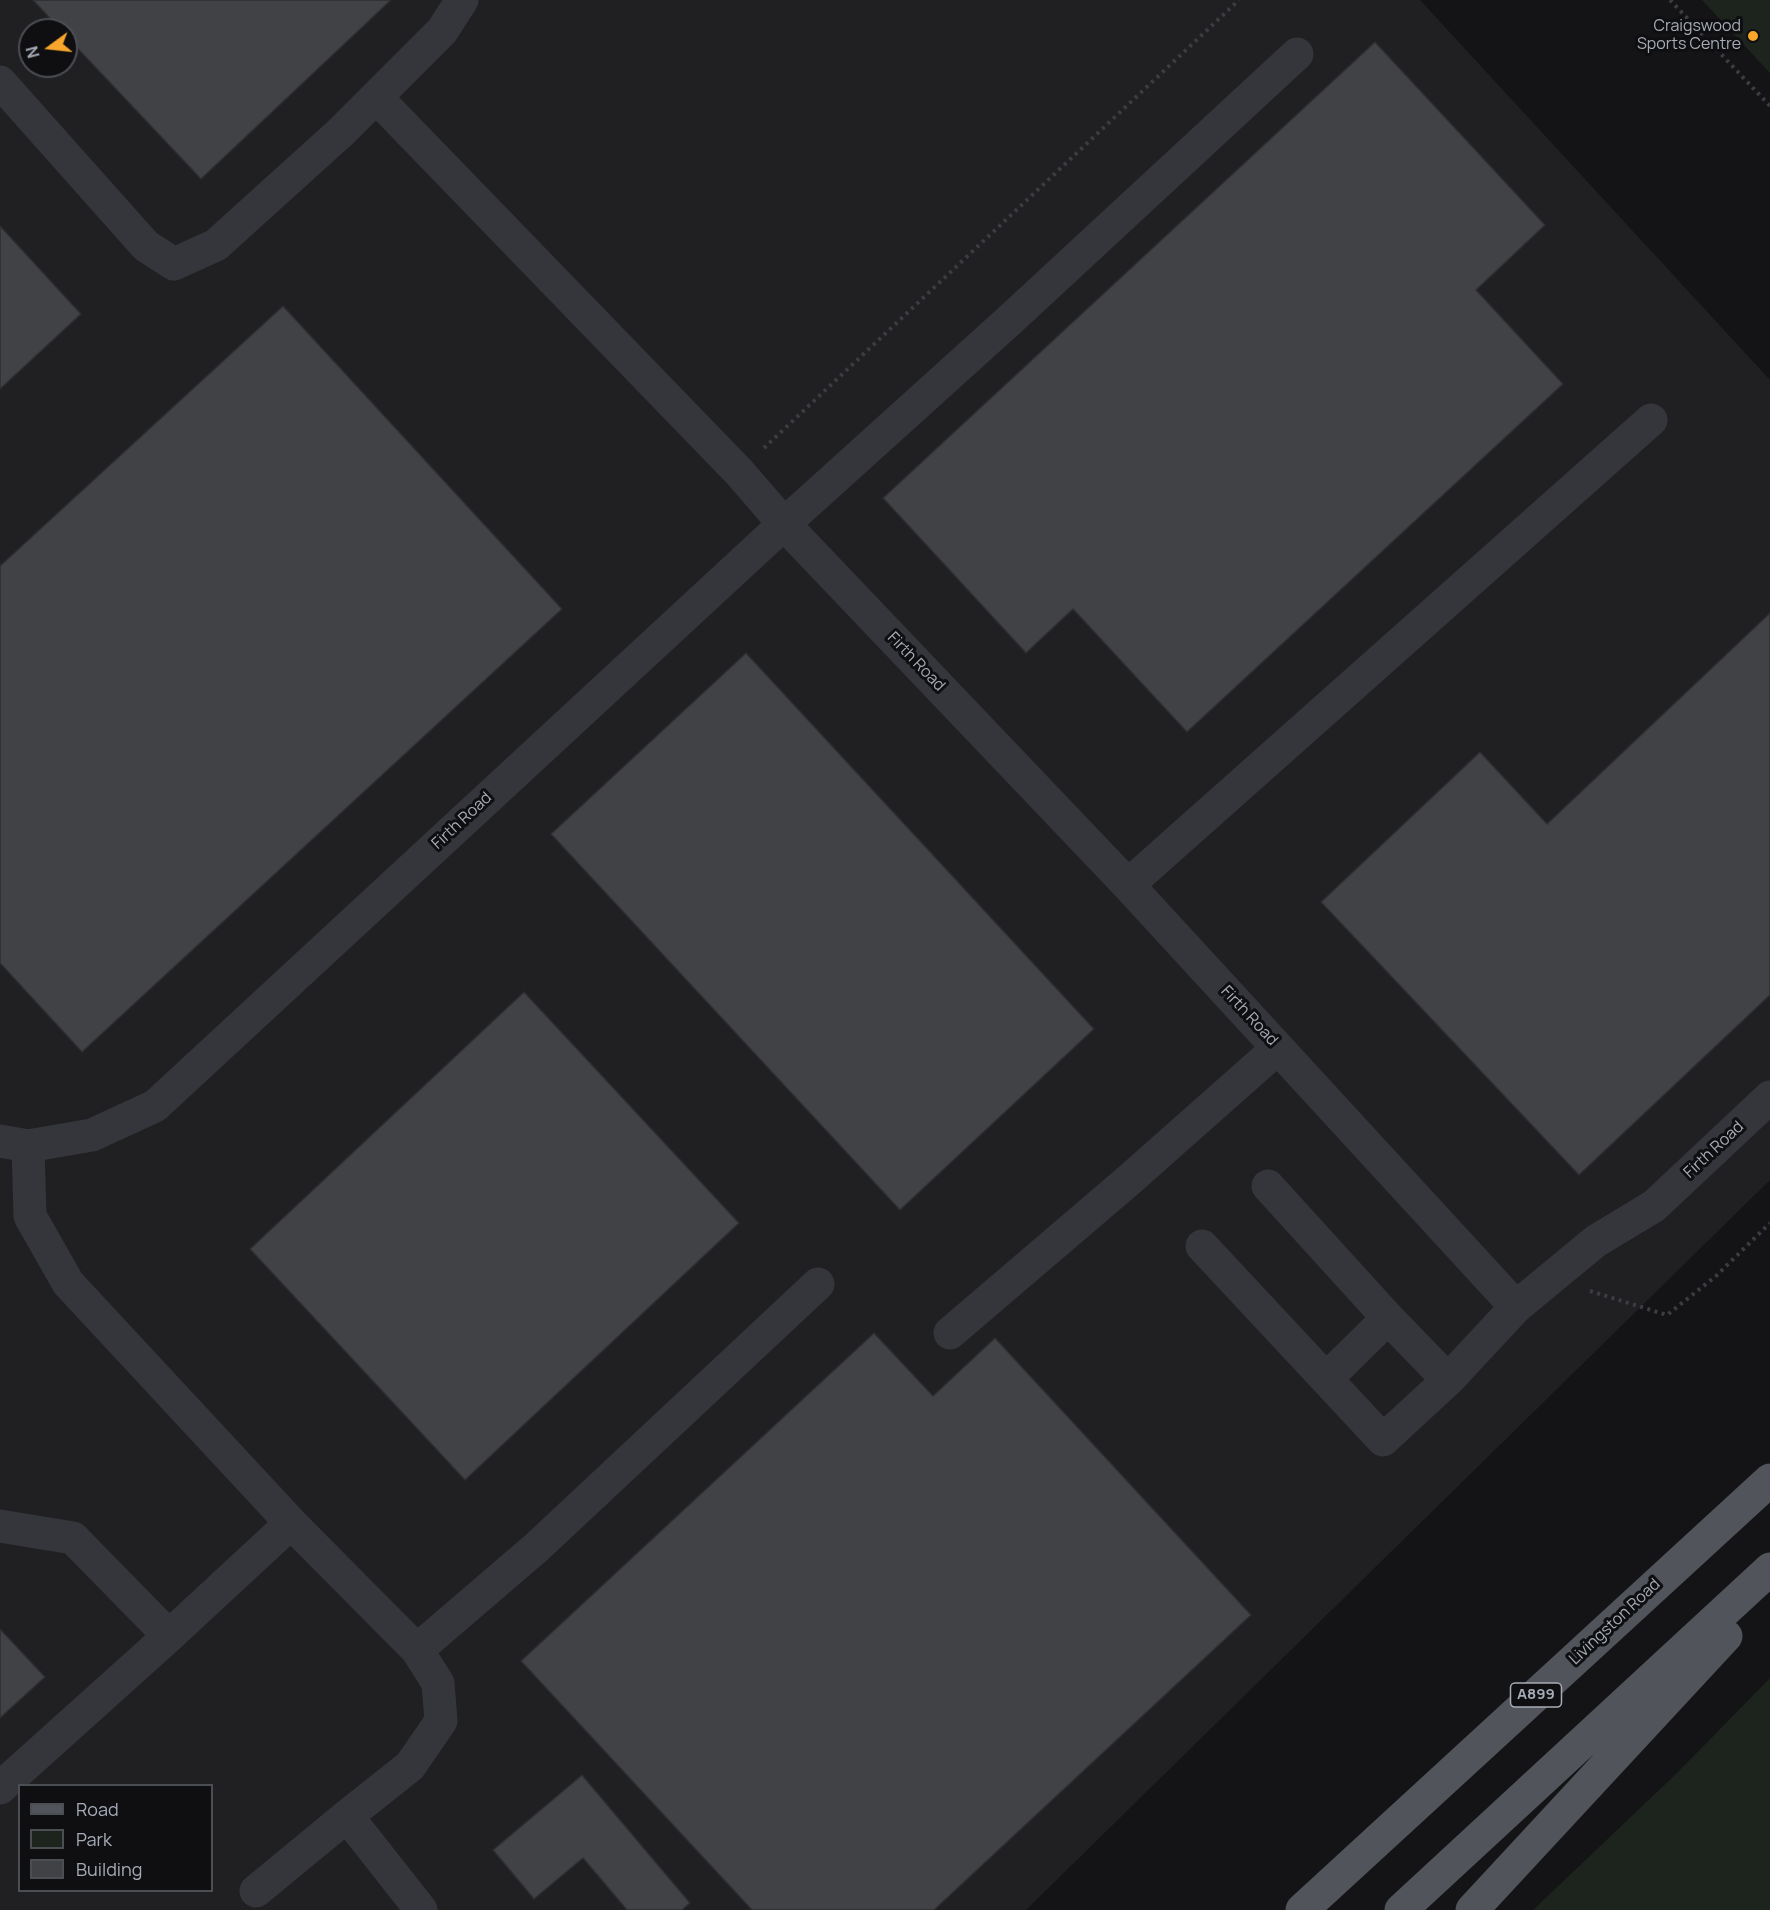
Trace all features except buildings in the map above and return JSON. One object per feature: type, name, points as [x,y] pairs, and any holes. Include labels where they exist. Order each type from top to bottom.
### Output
[{"type":"main road","name":"Livingston Road","points":[[1302,1910],[1770,1480]]},
{"type":"main road","points":[[1401,1910],[1770,1569]]},
{"type":"main road","points":[[1472,1910],[1770,1589]]},
{"type":"street","points":[[0,82],[147,246],[174,264],[216,244],[341,132],[442,31],[462,0]]},
{"type":"street","points":[[376,97],[739,472],[784,524],[1012,318],[1297,54]]},
{"type":"street","points":[[1128,885],[1651,420]]},
{"type":"street","name":"Firth Road","points":[[14,1144],[92,1135],[155,1106],[784,524],[1128,885],[1516,1307],[1596,1241],[1654,1206],[1770,1097]]},
{"type":"street","points":[[950,1333],[1129,1180],[1278,1048]]},
{"type":"street","points":[[14,1144],[30,1216],[68,1284],[291,1523],[417,1650],[438,1683],[441,1722],[410,1766],[256,1891]]},
{"type":"street","points":[[1268,1186],[1388,1318],[1448,1380]]},
{"type":"street","points":[[1202,1246],[1383,1440],[1448,1380],[1516,1307]]},
{"type":"street","points":[[417,1650],[537,1547],[818,1284]]},
{"type":"street","points":[[1326,1379],[1388,1318]]},
{"type":"street","points":[[0,1788],[291,1523]]},
{"type":"street","points":[[0,1526],[73,1538],[169,1636]]},
{"type":"street","points":[[347,1816],[421,1910]]},
{"type":"path","points":[[739,472],[1239,0]]},
{"type":"path","points":[[1670,0],[1770,106]]},
{"type":"path","points":[[1554,1276],[1606,1297],[1667,1315],[1716,1276],[1770,1223]]},
{"type":"shaded area","points":[[0,0],[1420,0],[1770,380],[1770,1180],[1026,1910],[0,1910]]},
{"type":"green space","name":"Craigswood Sports Centre","points":[[1702,0],[1770,0],[1770,73]]},
{"type":"green space","points":[[1770,1678],[1770,1910],[1533,1910],[1678,1772]]},
{"type":"place","name":"Craigswood Sports Centre","points":[[1753,36]]}]
